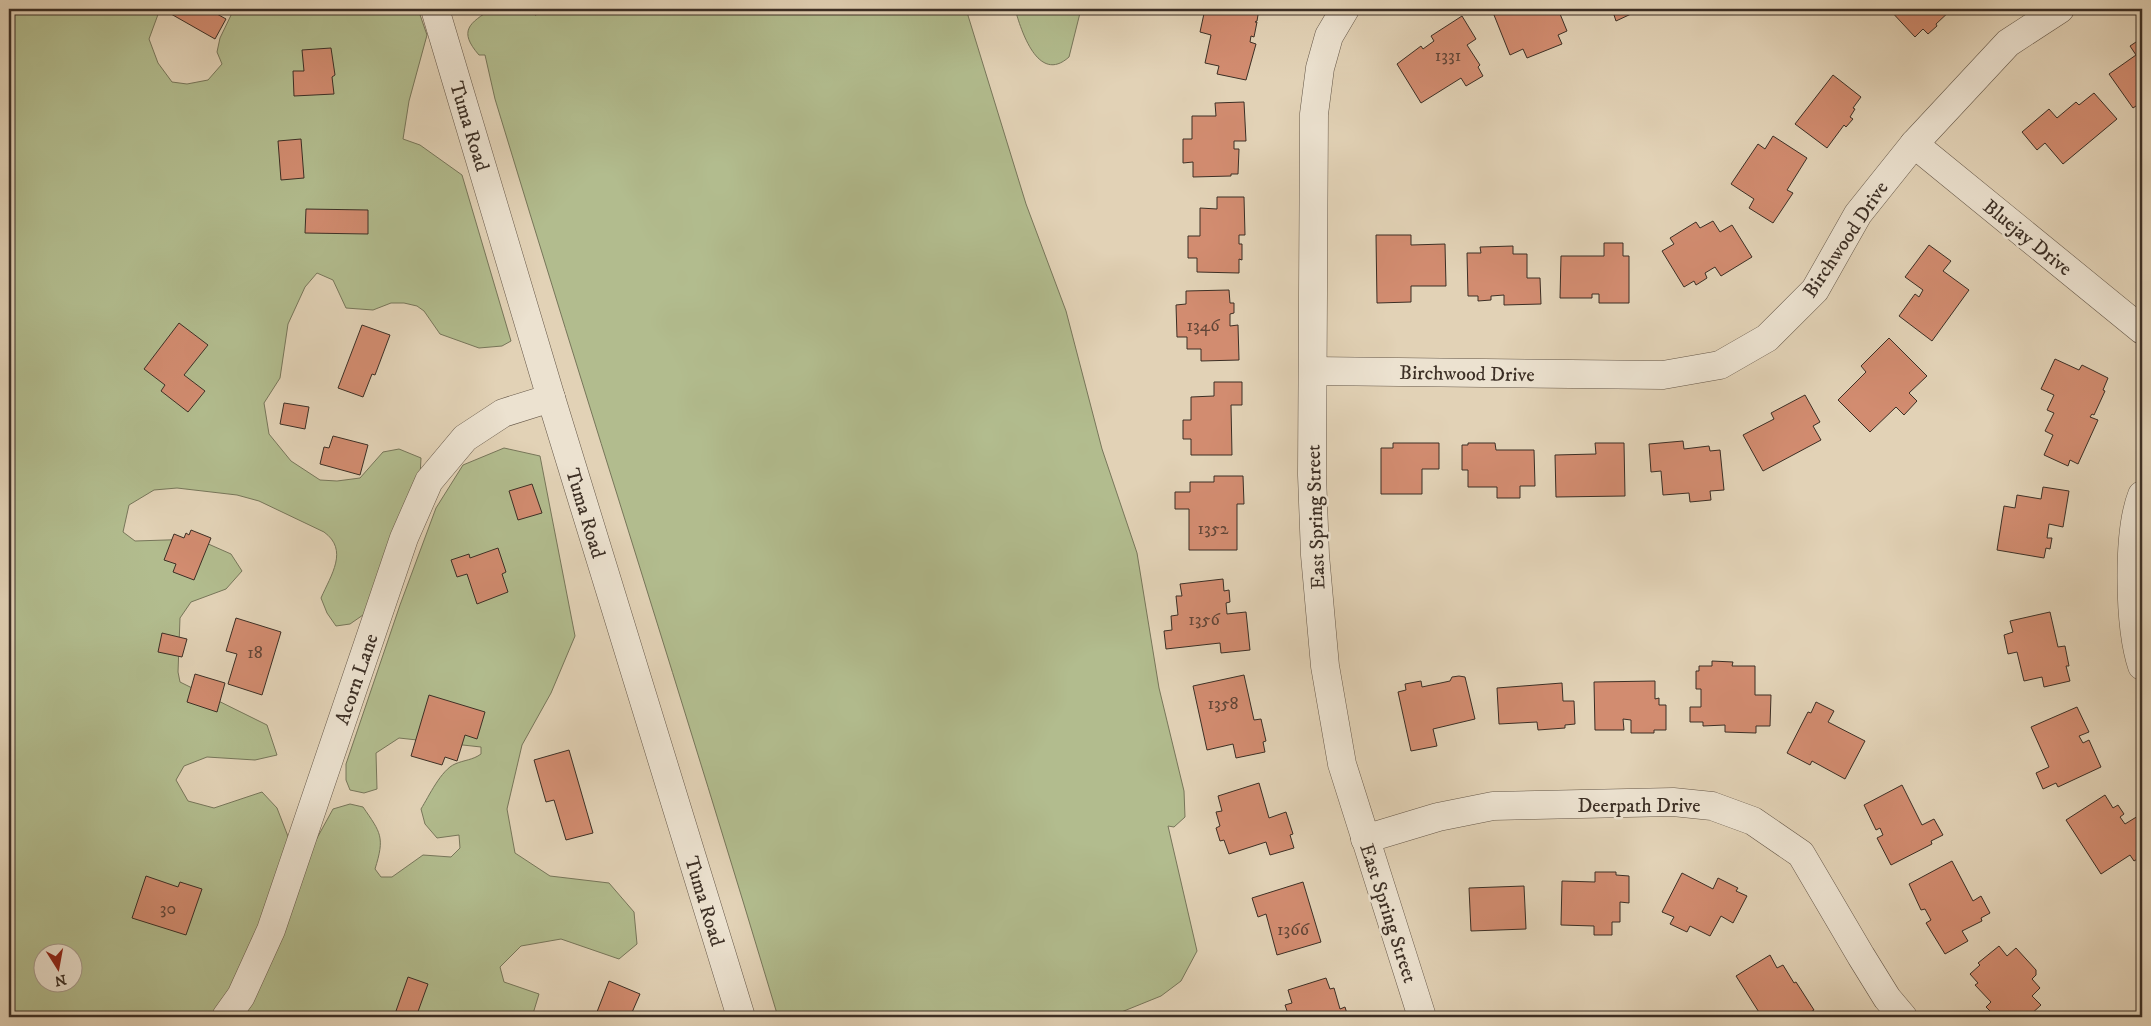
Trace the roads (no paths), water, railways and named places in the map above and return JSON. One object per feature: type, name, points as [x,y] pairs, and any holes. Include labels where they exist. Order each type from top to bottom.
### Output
[{"type":"street","name":"Tuma Road","points":[[435,9],[551,398],[741,1017]]},
{"type":"street","name":"East Spring Street","points":[[1345,9],[1330,36],[1320,68],[1314,114],[1312,475],[1320,627],[1342,764],[1422,1017]]},
{"type":"street","name":"Birchwood Drive","points":[[1314,371],[1663,375],[1720,366],[1768,338],[1816,290],[1858,214],[1914,144],[2008,44],[2060,9]]},
{"type":"street","name":"Bluejay Drive","points":[[1914,144],[2142,330]]},
{"type":"street","name":"Acorn Lane","points":[[226,1017],[241,996],[271,930],[404,538],[429,481],[465,438],[503,413],[551,398]]},
{"type":"street","points":[[2142,495],[2136,510],[2134,526],[2132,586],[2138,648],[2142,666]]},
{"type":"street","name":"Deerpath Drive","points":[[1365,839],[1438,817],[1493,806],[1672,802],[1712,806],[1753,821],[1801,854],[1875,978],[1903,1017]]}]
